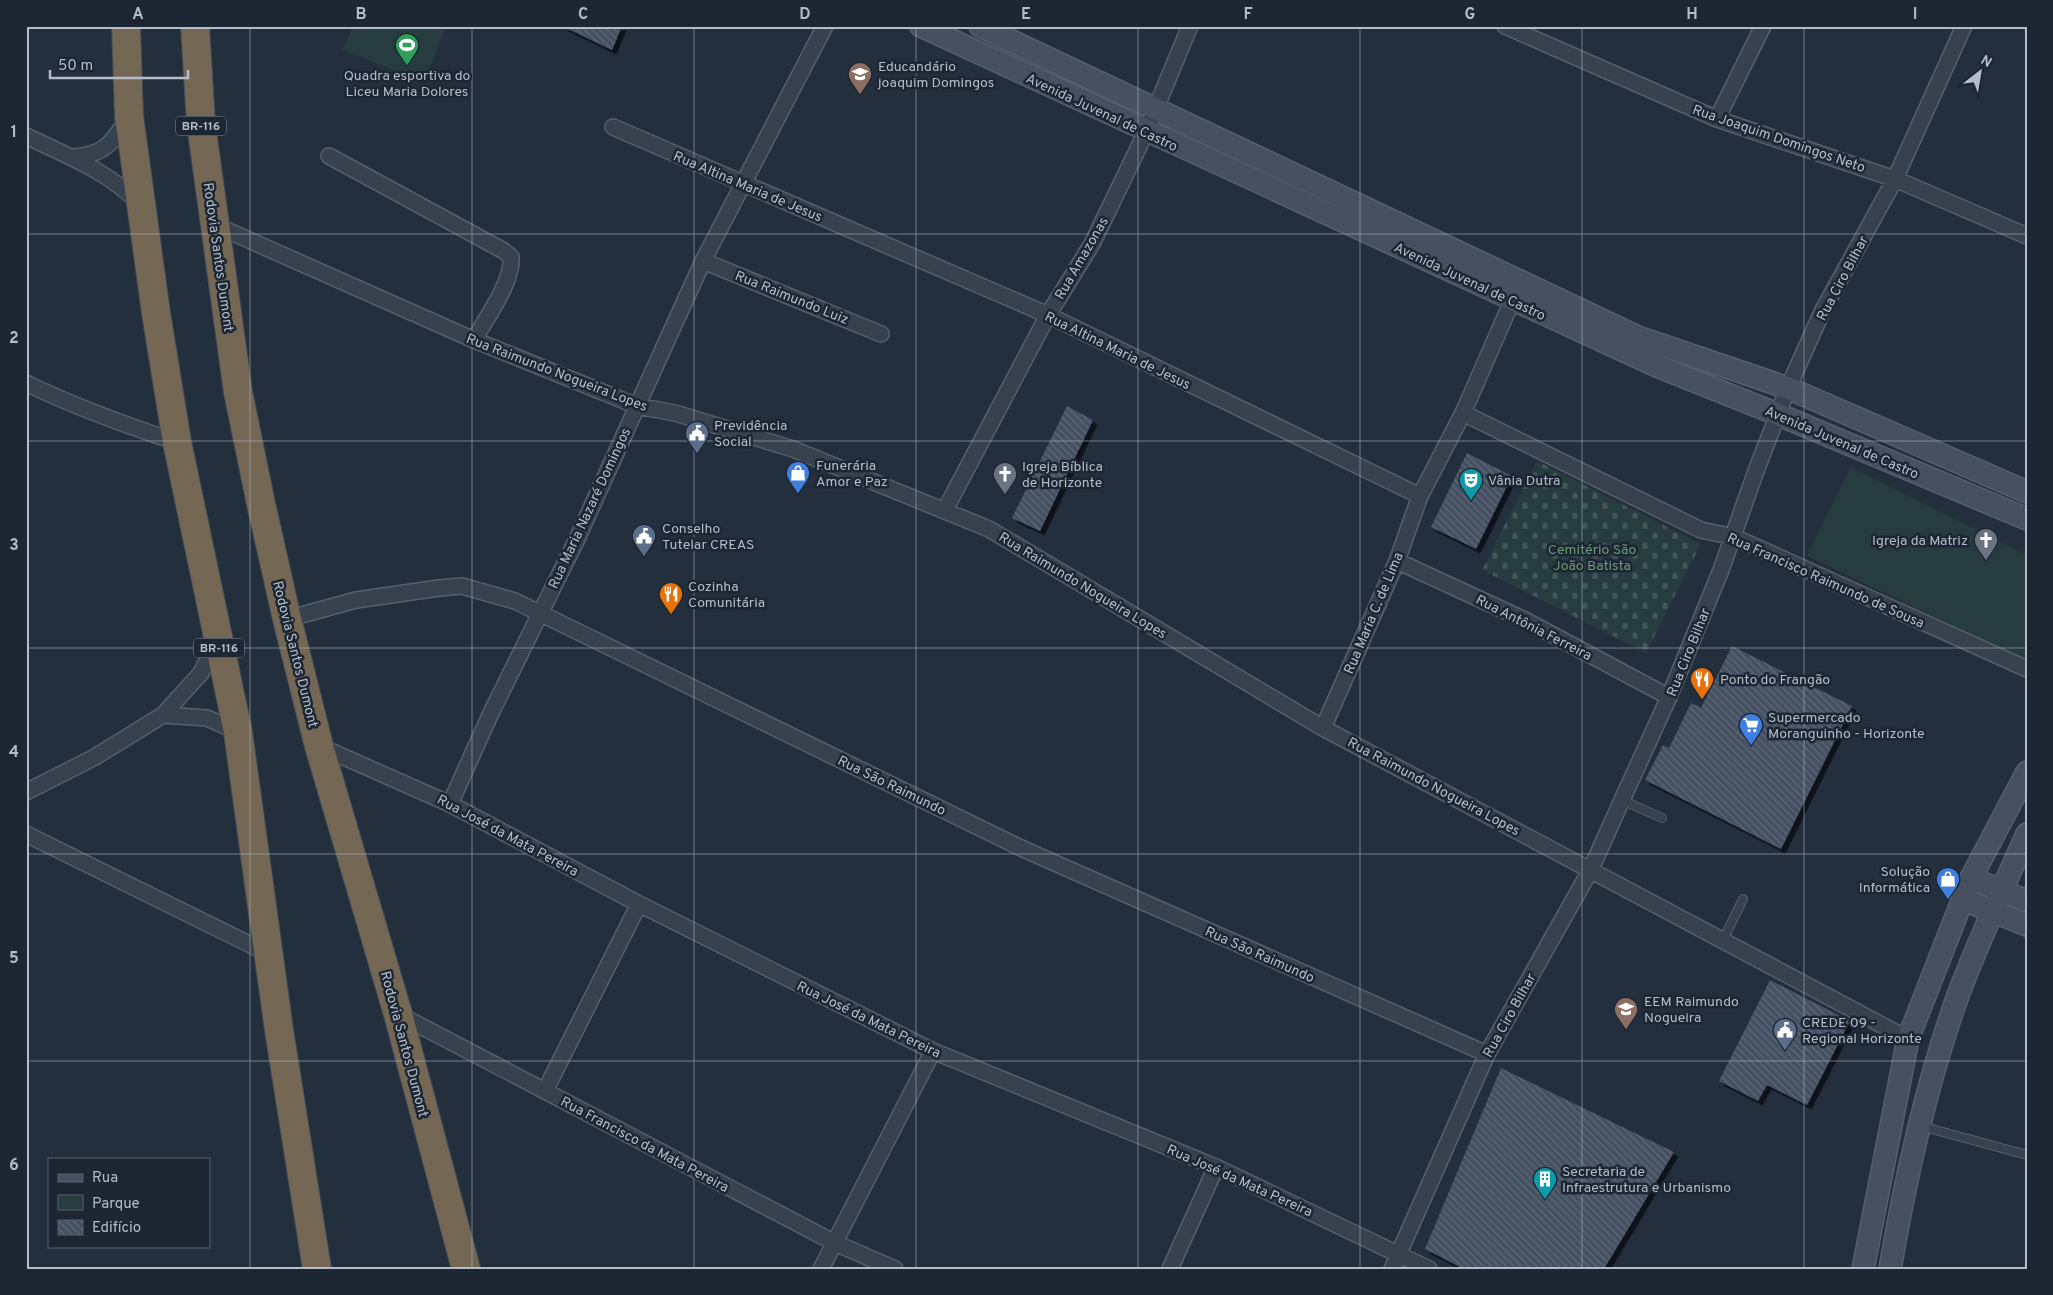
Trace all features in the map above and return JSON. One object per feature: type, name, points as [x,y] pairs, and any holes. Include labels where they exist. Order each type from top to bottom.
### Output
[{"type":"highway","name":"BR-116","points":[[126,26],[129,116],[140,202],[177,442],[217,640],[238,732],[304,1196],[317,1269]]},
{"type":"highway","name":"Rodovia Santos Dumont","points":[[194,26],[201,124],[238,392],[287,619],[319,746],[398,1014],[466,1269]]},
{"type":"street","name":"Rua Maria Nazaré Domingos","points":[[450,804],[539,614],[577,539],[703,261],[825,26]]},
{"type":"street","name":"Avenida Juvenal de Castro","points":[[921,26],[1146,132],[1657,366],[2027,519]]},
{"type":"street","name":"Avenida Juvenal de Castro","points":[[980,26],[1638,337],[1788,388],[2027,492]]},
{"type":"street","name":"Rua Amazonas","points":[[945,510],[1048,315],[1092,244],[1146,132],[1190,26]]},
{"type":"street","name":"Rua Joaquim Domingos Neto","points":[[1505,26],[1717,119],[1895,179],[2027,236]]},
{"type":"street","points":[[1717,119],[1763,26]]},
{"type":"street","name":"Rua Ciro Bilhar","points":[[1392,1269],[1400,1255],[1487,1054],[1590,869],[1622,800],[1669,697],[1734,537],[1788,388],[1823,310],[1895,179],[1964,26]]},
{"type":"street","points":[[70,157],[88,156],[104,148],[111,143],[129,116]]},
{"type":"street","name":"Rua Altina Maria de Jesus","points":[[613,127],[742,185],[1048,315],[1420,496]]},
{"type":"street","points":[[26,136],[106,176],[140,202]]},
{"type":"street","points":[[329,156],[504,251],[511,257],[507,281],[474,340]]},
{"type":"street","name":"Rua Raimundo Nogueira Lopes","points":[[214,225],[474,340],[637,406],[675,414],[793,449],[945,510],[1008,538],[1323,728],[1908,1039]]},
{"type":"street","name":"Rua Raimundo Luiz","points":[[703,261],[881,334]]},
{"type":"street","points":[[1420,496],[1463,413],[1512,301]]},
{"type":"street","points":[[26,383],[67,403],[177,442]]},
{"type":"street","name":"Rua Francisco Raimundo de Sousa","points":[[1463,413],[1701,530],[1734,537],[2027,669]]},
{"type":"street","name":"Rua Maria C. de Lima","points":[[1323,728],[1397,561],[1420,496]]},
{"type":"street","name":"Rua Antônia Ferreira","points":[[1397,561],[1525,620],[1669,697]]},
{"type":"street","name":"Rua São Raimundo","points":[[287,619],[395,593],[462,586],[515,601],[1020,848],[1487,1054]]},
{"type":"street","points":[[26,792],[95,757],[163,715],[201,672],[217,640]]},
{"type":"street","points":[[163,715],[206,718],[238,732]]},
{"type":"street","name":"Rua José da Mata Pereira","points":[[319,746],[450,804],[639,904],[933,1051],[1216,1167],[1429,1269]]},
{"type":"street","points":[[1863,1269],[1908,1039],[1971,878],[2027,772]]},
{"type":"street","points":[[26,834],[269,954]]},
{"type":"street","points":[[1890,1269],[1919,1126],[1960,990],[2027,834]]},
{"type":"street","points":[[1971,878],[2027,901]]},
{"type":"street","points":[[1962,899],[2027,925]]},
{"type":"street","points":[[545,1091],[639,904]]},
{"type":"street","name":"Rua Francisco da Mata Pereira","points":[[398,1014],[835,1243],[895,1269]]},
{"type":"street","points":[[821,1269],[933,1051]]},
{"type":"street","points":[[1170,1269],[1216,1167]]},
{"type":"lane","points":[[1622,800],[1662,818]]},
{"type":"lane","points":[[1723,940],[1743,899]]},
{"type":"lane","points":[[1919,1126],[2027,1155]]},
{"type":"green space","name":"Quadra esportiva do Liceu Maria Dolores","points":[[353,26],[447,26],[424,82],[342,50]]},
{"type":"green space","name":"Cemitério São João Batista","points":[[1537,461],[1701,544],[1646,653],[1482,570]]},
{"type":"green space","points":[[1851,467],[2027,555],[2027,661],[1807,556]]},
{"type":"building","points":[[562,26],[622,26],[612,50]]},
{"type":"building","points":[[1067,406],[1093,420],[1040,531],[1012,518]]},
{"type":"building","name":"Vânia Dutra","points":[[1467,453],[1512,476],[1476,549],[1431,527]]},
{"type":"building","name":"Supermercado Moranguinho - Horizonte","points":[[1732,646],[1852,706],[1781,849],[1645,780],[1663,745],[1669,748],[1691,703],[1701,708]]},
{"type":"building","name":"CREDE 09 - Regional Horizonte","points":[[1770,980],[1850,1021],[1807,1105],[1767,1085],[1758,1101],[1719,1081]]},
{"type":"building","name":"Secretaria de Infraestrutura e Urbanismo","points":[[1501,1068],[1674,1152],[1604,1269],[1464,1269],[1425,1249]]},
{"type":"place","name":"Quadra esportiva do Liceu Maria Dolores","points":[[407,66]]},
{"type":"place","name":"Educandário joaquim Domingos","points":[[860,95]]},
{"type":"place","name":"Previdência Social","points":[[697,454]]},
{"type":"place","name":"Funerária Amor e Paz","points":[[798,494]]},
{"type":"place","name":"Igreja Bíblica de Horizonte","points":[[1005,495]]},
{"type":"place","name":"Vânia Dutra","points":[[1471,501]]},
{"type":"place","name":"Conselho Tutelar CREAS","points":[[644,557]]},
{"type":"place","name":"Igreja da Matriz","points":[[1986,561]]},
{"type":"place","name":"Cozinha Comunitária","points":[[671,615]]},
{"type":"place","name":"Ponto do Frangão","points":[[1702,700]]},
{"type":"place","name":"Supermercado Moranguinho - Horizonte","points":[[1751,746]]},
{"type":"place","name":"Solução Informática","points":[[1948,900]]},
{"type":"place","name":"EEM Raimundo Nogueira","points":[[1626,1030]]},
{"type":"place","name":"CREDE 09 - Regional Horizonte","points":[[1785,1051]]},
{"type":"place","name":"Secretaria de Infraestrutura e Urbanismo","points":[[1545,1200]]}]
